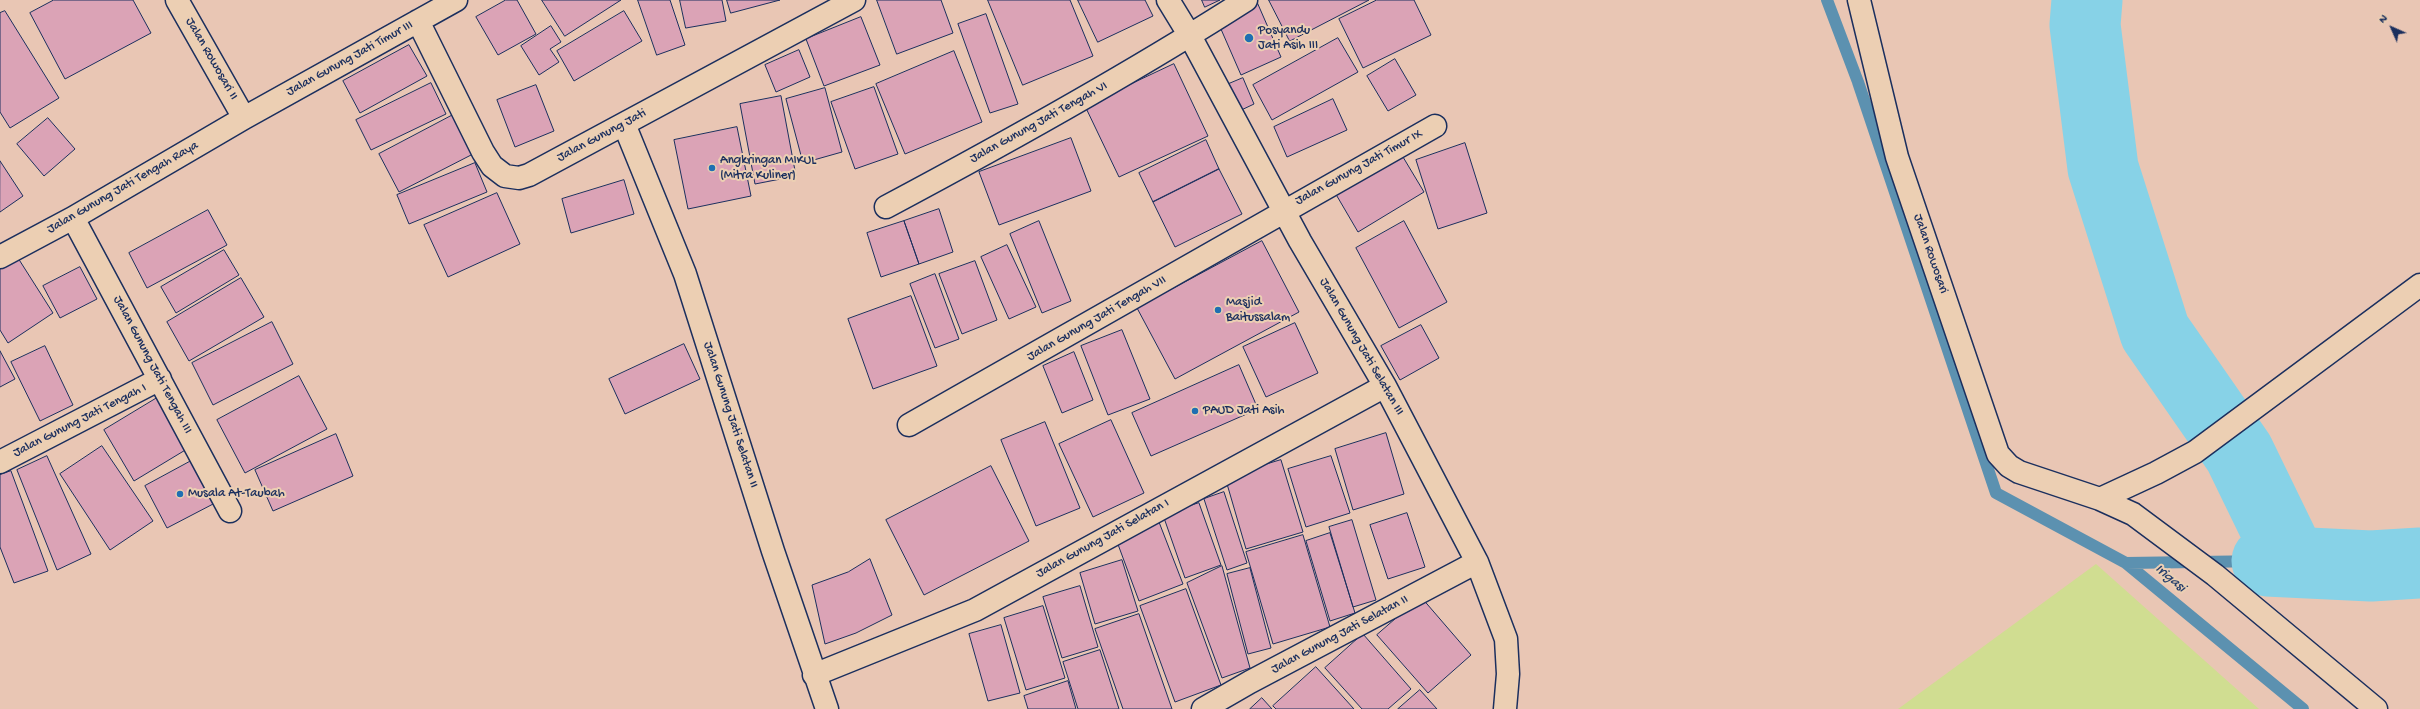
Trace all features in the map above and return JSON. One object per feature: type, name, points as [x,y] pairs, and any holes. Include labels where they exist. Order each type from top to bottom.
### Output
[{"type":"street","name":"Jalan Rowosari II","points":[[177,0],[244,118]]},
{"type":"street","name":"Jalan Gunung Jati Timur III","points":[[244,118],[456,0]]},
{"type":"street","name":"Jalan Gunung Jati","points":[[418,21],[483,152],[492,166],[505,176],[519,178],[529,175],[854,0]]},
{"type":"street","name":"Jalan Gunung Jati Selatan III","points":[[1168,0],[1190,36],[1284,210],[1385,386],[1477,562],[1506,639],[1508,674],[1505,709]]},
{"type":"street","name":"Jalan Gunung Jati Tengah VI","points":[[886,207],[1030,130],[1190,36],[1246,0]]},
{"type":"street","name":"Jalan Rowosari","points":[[1859,0],[1897,157],[1998,454],[2009,466],[2019,472],[2100,499],[2133,514],[2215,575],[2376,709]]},
{"type":"street","name":"Jalan Gunung Jati Tengah Raya","points":[[0,257],[73,218],[244,118]]},
{"type":"street","name":"Jalan Gunung Jati Selatan II","points":[[624,124],[685,274],[773,551],[814,675],[827,709]]},
{"type":"street","name":"Jalan Gunung Jati Timur IX","points":[[1284,210],[1435,126]]},
{"type":"street","name":"Jalan Gunung Jati Tengah VII","points":[[909,425],[1284,210]]},
{"type":"street","name":"Jalan Gunung Jati Tengah III","points":[[73,218],[230,511]]},
{"type":"street","points":[[2100,499],[2156,473],[2195,452],[2420,286]]},
{"type":"street","name":"Jalan Gunung Jati Tengah I","points":[[0,462],[160,379]]},
{"type":"street","name":"Jalan Gunung Jati Selatan I","points":[[814,675],[975,610],[1385,386]]},
{"type":"street","name":"Jalan Gunung Jati Selatan II","points":[[1203,709],[1257,678],[1477,562]]},
{"type":"green space","points":[[2096,564],[2259,709],[1898,709]]},
{"type":"building","points":[[54,0],[133,0],[151,33],[65,79],[30,13]]},
{"type":"building","points":[[506,0],[517,0],[536,34],[498,55],[476,17]]},
{"type":"building","points":[[542,0],[621,0],[565,36]]},
{"type":"building","points":[[638,0],[670,0],[685,45],[657,55]]},
{"type":"building","points":[[680,0],[722,0],[726,21],[686,28]]},
{"type":"building","points":[[727,0],[780,0],[731,13]]},
{"type":"building","points":[[877,0],[941,0],[953,33],[897,54]]},
{"type":"building","points":[[988,0],[1070,0],[1093,56],[1023,85]]},
{"type":"building","points":[[1078,0],[1145,0],[1153,16],[1098,42]]},
{"type":"building","points":[[1202,0],[1220,0],[1205,7]]},
{"type":"building","points":[[1269,0],[1369,0],[1290,41]]},
{"type":"building","points":[[1377,0],[1414,0],[1431,35],[1363,68],[1339,19]]},
{"type":"building","name":"Posyandu Jati Asih III","points":[[1257,2],[1281,57],[1241,75],[1217,20]]},
{"type":"building","points":[[5,11],[59,98],[10,128],[0,112],[0,13]]},
{"type":"building","points":[[624,11],[642,41],[574,81],[557,51]]},
{"type":"building","points":[[986,14],[1018,104],[990,113],[958,24]]},
{"type":"building","points":[[861,17],[880,65],[824,86],[806,39]]},
{"type":"building","points":[[551,26],[561,42],[550,49],[559,62],[539,75],[521,46]]},
{"type":"building","points":[[1338,38],[1358,72],[1272,120],[1253,85]]},
{"type":"building","points":[[409,45],[427,76],[360,113],[343,81]]},
{"type":"building","points":[[799,50],[810,77],[776,92],[765,65]]},
{"type":"building","points":[[954,51],[982,122],[905,154],[876,84]]},
{"type":"building","points":[[1395,59],[1416,95],[1388,111],[1367,76]]},
{"type":"building","points":[[1174,64],[1208,136],[1119,177],[1085,106]]},
{"type":"building","points":[[1243,78],[1254,104],[1235,113],[1224,86]]},
{"type":"building","points":[[431,83],[446,114],[371,150],[356,120]]},
{"type":"building","points":[[536,85],[554,131],[515,147],[497,100]]},
{"type":"building","points":[[874,87],[898,154],[855,169],[831,102]]},
{"type":"building","points":[[825,88],[842,152],[803,163],[786,99]]},
{"type":"building","points":[[781,96],[796,176],[755,184],[740,104]]},
{"type":"building","points":[[1333,99],[1347,130],[1287,157],[1274,127]]},
{"type":"building","points":[[453,115],[473,154],[399,192],[379,154]]},
{"type":"building","points":[[48,118],[75,149],[44,176],[17,144]]},
{"type":"building","name":"Angkringan MIKUL (Mitra Kuliner)","points":[[737,127],[751,196],[688,209],[674,140]]},
{"type":"building","points":[[1071,138],[1091,191],[999,225],[979,172]]},
{"type":"building","points":[[1206,140],[1219,169],[1153,202],[1139,173]]},
{"type":"building","points":[[1465,143],[1487,213],[1438,229],[1416,160]]},
{"type":"building","points":[[1400,152],[1424,192],[1358,232],[1334,191]]},
{"type":"building","points":[[0,161],[23,196],[0,212]]},
{"type":"building","points":[[475,163],[487,192],[409,224],[397,195]]},
{"type":"building","points":[[1219,169],[1242,214],[1175,247],[1153,202]]},
{"type":"building","points":[[624,180],[634,214],[571,233],[562,199]]},
{"type":"building","points":[[497,193],[520,244],[448,277],[424,225]]},
{"type":"building","points":[[939,209],[953,252],[919,264],[904,221]]},
{"type":"building","points":[[208,210],[227,245],[147,288],[129,253]]},
{"type":"building","points":[[904,221],[919,264],[881,277],[867,233]]},
{"type":"building","points":[[1039,221],[1071,301],[1042,313],[1010,234]]},
{"type":"building","points":[[1404,221],[1447,302],[1399,328],[1356,248]]},
{"type":"building","name":"Masjid Baitussalam","points":[[1262,241],[1299,312],[1175,379],[1137,308]]},
{"type":"building","points":[[1007,245],[1036,307],[1009,319],[981,257]]},
{"type":"building","points":[[224,250],[239,275],[176,313],[161,287]]},
{"type":"building","points":[[18,258],[53,313],[8,343],[0,330],[0,269]]},
{"type":"building","points":[[975,261],[997,320],[962,334],[939,274]]},
{"type":"building","points":[[80,267],[97,299],[60,318],[43,286]]},
{"type":"building","points":[[935,274],[959,339],[935,348],[910,284]]},
{"type":"building","points":[[241,278],[264,317],[189,361],[167,322]]},
{"type":"building","points":[[911,296],[937,366],[873,389],[848,319]]},
{"type":"building","points":[[272,322],[293,364],[213,405],[192,363]]},
{"type":"building","points":[[1295,323],[1318,373],[1266,397],[1243,347]]},
{"type":"building","points":[[1421,325],[1439,358],[1400,380],[1381,346]]},
{"type":"building","points":[[1122,330],[1150,399],[1108,415],[1081,346]]},
{"type":"building","points":[[684,344],[700,379],[625,414],[609,379]]},
{"type":"building","points":[[45,346],[73,405],[40,421],[11,362]]},
{"type":"building","points":[[0,351],[15,379],[0,387]]},
{"type":"building","points":[[1074,352],[1093,400],[1062,413],[1043,366]]},
{"type":"building","name":"PAUD Jati Asih","points":[[1239,365],[1258,409],[1151,456],[1132,413]]},
{"type":"building","points":[[299,376],[327,429],[245,473],[217,420]]},
{"type":"building","points":[[157,398],[187,449],[134,481],[104,430]]},
{"type":"building","points":[[1111,420],[1144,493],[1093,517],[1059,444]]},
{"type":"building","points":[[1045,422],[1080,508],[1036,526],[1001,440]]},
{"type":"building","points":[[1386,433],[1404,494],[1353,510],[1335,449]]},
{"type":"building","points":[[336,434],[353,476],[273,511],[255,470]]},
{"type":"building","points":[[102,446],[153,521],[110,550],[60,474]]},
{"type":"building","points":[[47,456],[91,554],[57,570],[17,470]]},
{"type":"building","points":[[1331,456],[1350,513],[1306,527],[1288,469]]},
{"type":"building","name":"Musala At-Taubah","points":[[193,460],[215,503],[167,528],[145,486]]},
{"type":"building","points":[[1281,460],[1303,532],[1246,549],[1225,477]]},
{"type":"building","points":[[991,466],[1029,541],[924,595],[886,520]]},
{"type":"building","points":[[11,471],[48,571],[14,583],[0,547],[0,475]]},
{"type":"building","points":[[1224,492],[1247,563],[1227,570],[1204,499]]},
{"type":"building","points":[[1199,503],[1221,565],[1185,578],[1163,515]]},
{"type":"building","points":[[1407,513],[1425,567],[1388,579],[1370,525]]},
{"type":"building","points":[[1352,520],[1376,600],[1353,607],[1329,527]]},
{"type":"building","points":[[1159,522],[1183,584],[1139,601],[1116,539]]},
{"type":"building","points":[[1330,533],[1355,613],[1330,621],[1306,541]]},
{"type":"building","points":[[1303,535],[1330,627],[1273,644],[1246,552]]},
{"type":"building","points":[[870,559],[892,615],[856,633],[825,644],[812,585],[848,572]]},
{"type":"building","points":[[1122,560],[1138,611],[1095,624],[1080,573]]},
{"type":"building","points":[[1222,566],[1250,668],[1222,678],[1187,583]]},
{"type":"building","points":[[1250,568],[1271,648],[1248,654],[1227,574]]},
{"type":"building","points":[[1080,586],[1098,647],[1062,658],[1043,597]]},
{"type":"building","points":[[1186,589],[1221,685],[1175,702],[1140,606]]},
{"type":"building","points":[[1421,597],[1471,655],[1428,693],[1377,635]]},
{"type":"building","points":[[1043,606],[1065,678],[1026,690],[1004,618]]},
{"type":"building","points":[[1139,614],[1172,709],[1123,709],[1095,629]]},
{"type":"building","points":[[1001,625],[1020,693],[988,701],[969,634]]},
{"type":"building","points":[[1363,634],[1411,689],[1388,709],[1362,709],[1325,668]]},
{"type":"building","points":[[1100,650],[1119,709],[1078,709],[1063,662]]},
{"type":"building","points":[[1316,667],[1354,709],[1276,709],[1273,706]]},
{"type":"building","points":[[1068,681],[1076,709],[1028,709],[1024,696]]},
{"type":"building","points":[[1420,690],[1437,709],[1398,709]]},
{"type":"building","points":[[1262,698],[1272,709],[1250,709]]},
{"type":"waterway","points":[[1827,0],[1858,82],[1996,493],[2126,563],[2303,709]]},
{"type":"waterway","points":[[2087,0],[2085,25],[2103,168],[2155,332],[2239,453],[2292,562]]},
{"type":"waterway","name":"Irigasi","points":[[2126,563],[2267,561]]},
{"type":"waterway","points":[[2267,561],[2371,566],[2420,563]]},
{"type":"place","name":"Posyandu Jati Asih III","points":[[1249,38]]},
{"type":"place","name":"Angkringan MIKUL (Mitra Kuliner)","points":[[712,168]]},
{"type":"place","name":"Masjid Baitussalam","points":[[1218,310]]},
{"type":"place","name":"PAUD Jati Asih","points":[[1195,411]]},
{"type":"place","name":"Musala At-Taubah","points":[[180,494]]}]
